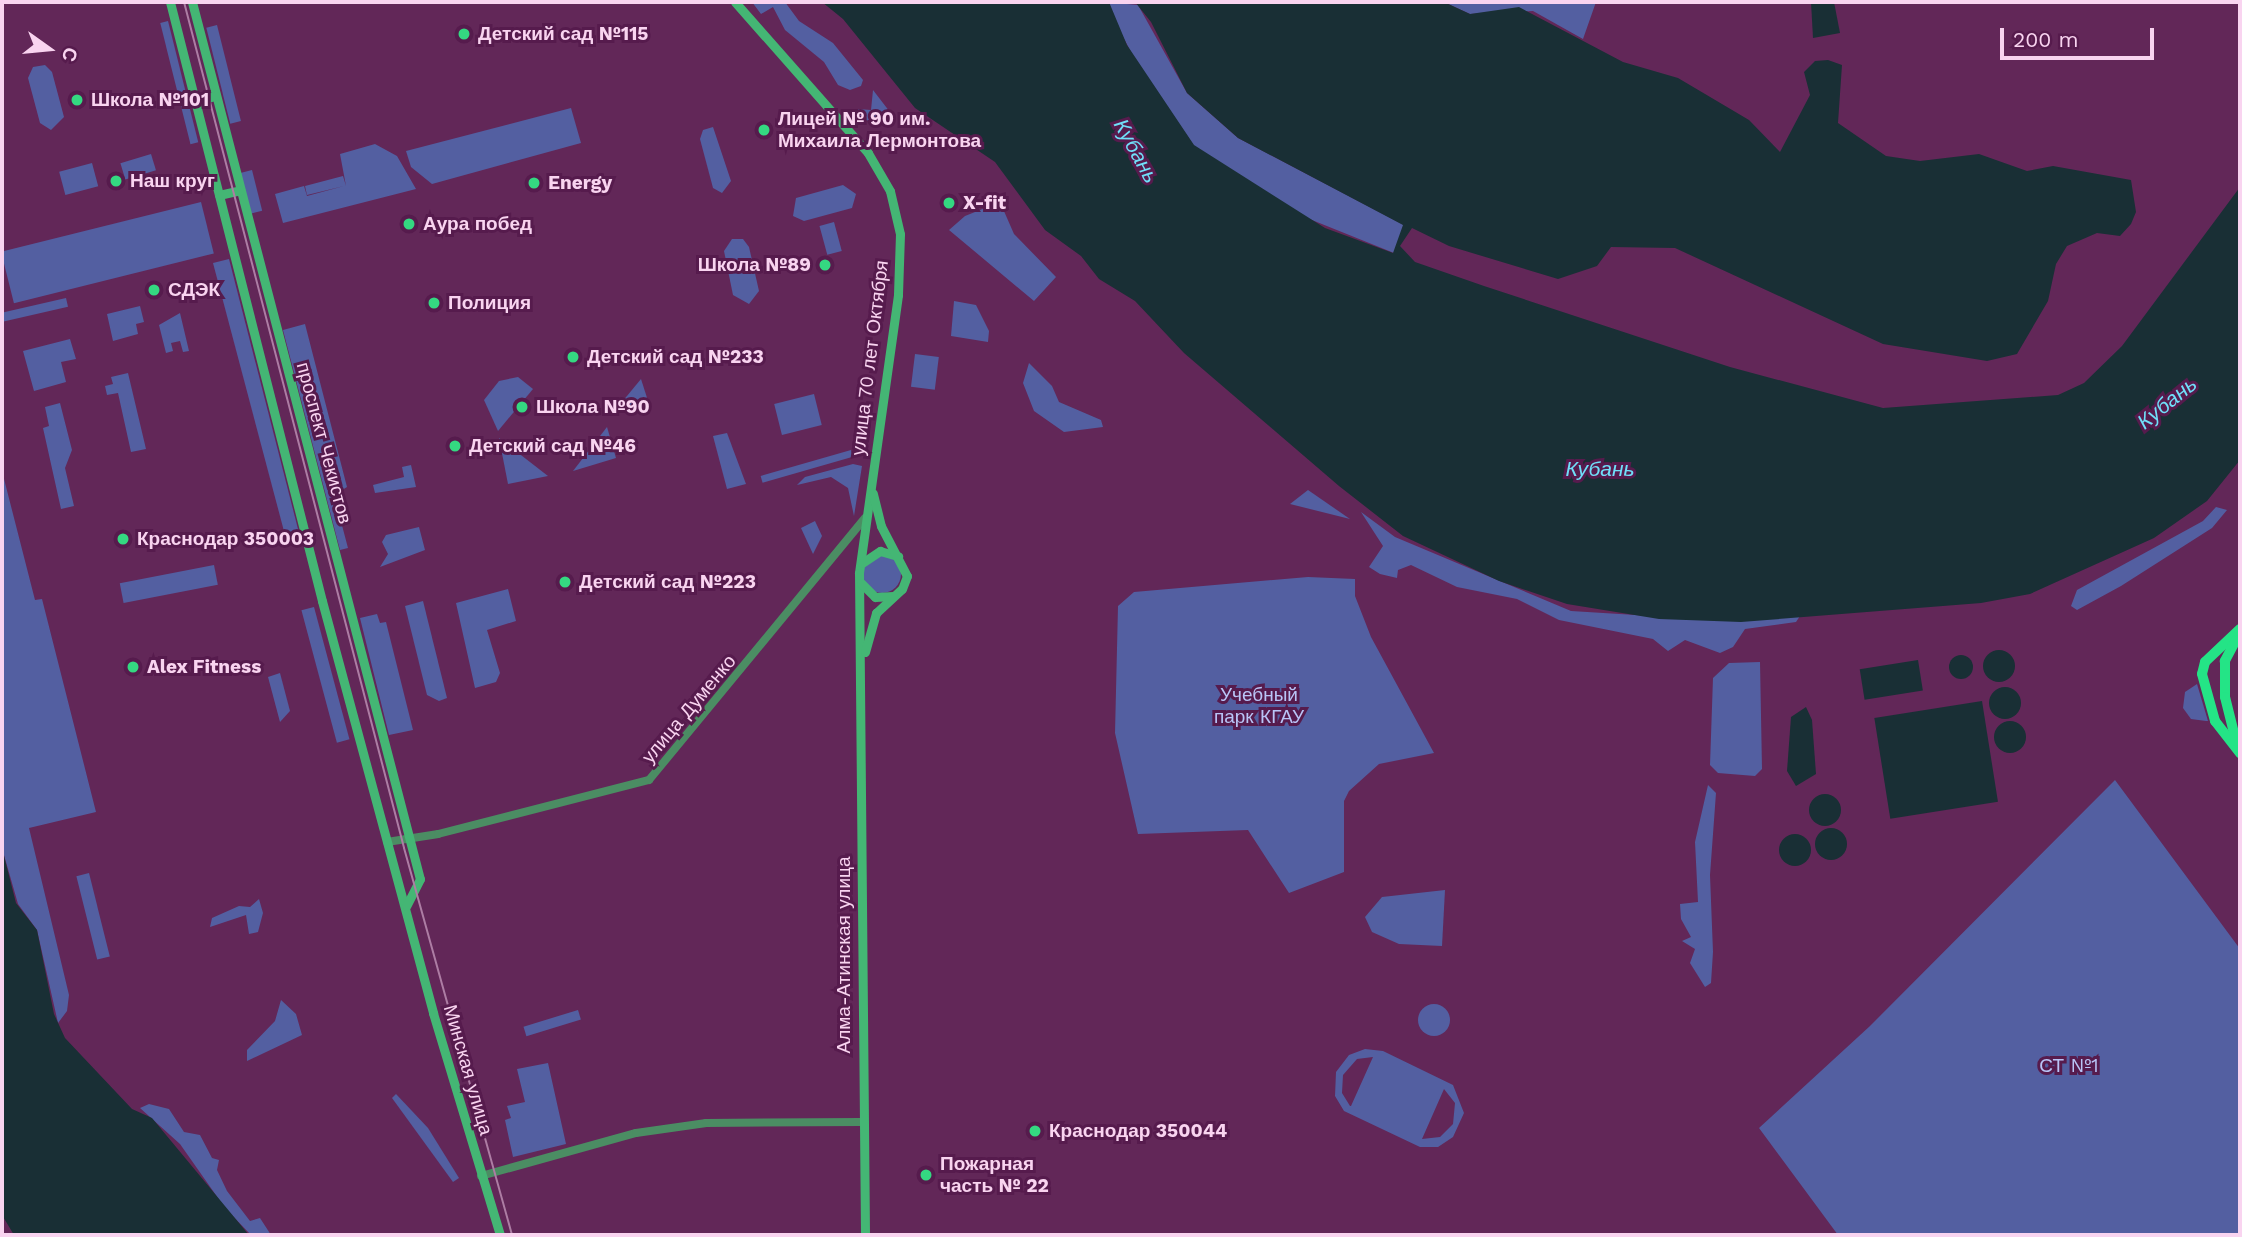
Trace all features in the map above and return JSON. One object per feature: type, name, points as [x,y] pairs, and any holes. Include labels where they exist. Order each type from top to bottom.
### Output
[{"type":"highway","points":[[2239,748],[2209,707],[2205,662],[2240,628]]},
{"type":"highway","points":[[2239,748],[2229,727],[2225,704],[2225,661],[2240,636]]},
{"type":"main road","name":"проспект Чекистов","points":[[170,2],[407,914]]},
{"type":"main road","name":"проспект Чекистов","points":[[192,2],[420,879],[412,890],[407,914]]},
{"type":"main road","name":"улица 70 лет Октября","points":[[735,2],[862,146],[890,191],[901,257],[861,559]]},
{"type":"main road","points":[[196,101],[215,96]]},
{"type":"main road","points":[[219,195],[240,190]]},
{"type":"main road","points":[[860,580],[874,597],[897,593],[906,578],[901,559],[869,514]]},
{"type":"main road","points":[[861,559],[880,551],[901,559]]},
{"type":"main road","name":"Алма-Атинская улица","points":[[861,559],[861,1122],[865,1235]]},
{"type":"main road","name":"Алма-Атинская улица","points":[[861,674],[872,621],[897,593]]},
{"type":"main road","name":"проспект Чекистов","points":[[396,873],[412,890]]},
{"type":"main road","name":"Минская улица","points":[[407,914],[500,1235]]},
{"type":"street","name":"улица Думенко","points":[[387,842],[649,780],[869,514]]},
{"type":"street","points":[[843,546],[857,545],[861,559]]},
{"type":"street","points":[[481,1176],[636,1133],[706,1123],[861,1122]]},
{"type":"green space","points":[[752,2],[785,2],[799,21],[833,43],[863,80],[861,86],[850,90],[838,85],[824,62],[785,30],[773,7],[761,14]]},
{"type":"green space","points":[[1105,2],[1138,5],[1187,93],[1238,138],[1404,225],[1394,253],[1292,212],[1203,159],[1133,56]]},
{"type":"green space","points":[[1444,2],[1596,2],[1583,39],[1533,11],[1470,14]]},
{"type":"green space","points":[[168,21],[198,142],[190,144],[160,23]]},
{"type":"green space","points":[[217,25],[241,121],[230,124],[206,28]]},
{"type":"green space","points":[[45,65],[52,72],[64,117],[51,130],[40,123],[28,78],[33,67]]},
{"type":"green space","points":[[873,90],[893,116],[890,122],[873,124],[858,115],[857,109],[871,110]]},
{"type":"green space","points":[[571,108],[581,143],[432,184],[411,167],[406,151]]},
{"type":"green space","points":[[713,127],[731,181],[722,193],[713,188],[700,139],[703,130]]},
{"type":"green space","points":[[375,144],[397,156],[416,189],[283,223],[275,194],[304,186],[307,196],[344,186],[307,195],[305,186],[343,176],[346,186],[340,154]]},
{"type":"green space","points":[[151,154],[156,170],[125,180],[120,163]]},
{"type":"green space","points":[[92,163],[98,186],[65,195],[59,172]]},
{"type":"green space","points":[[252,170],[262,211],[251,214],[240,173]]},
{"type":"green space","points":[[843,185],[856,194],[852,208],[804,221],[793,216],[796,198]]},
{"type":"green space","points":[[201,202],[214,253],[14,303],[2,252]]},
{"type":"green space","points":[[1000,202],[1014,234],[1056,277],[1034,301],[949,230],[965,216]]},
{"type":"green space","points":[[834,222],[842,251],[827,255],[820,226]]},
{"type":"green space","points":[[732,239],[743,239],[749,247],[759,291],[749,304],[733,295],[724,251]]},
{"type":"green space","points":[[229,259],[299,533],[285,535],[213,263]]},
{"type":"green space","points":[[66,298],[68,307],[4,322],[2,313]]},
{"type":"green space","points":[[954,301],[976,305],[989,331],[988,342],[951,336]]},
{"type":"green space","points":[[140,306],[144,322],[136,324],[138,334],[113,341],[107,314]]},
{"type":"green space","points":[[180,313],[189,351],[183,352],[180,341],[171,343],[173,351],[166,353],[159,325]]},
{"type":"green space","points":[[305,324],[347,487],[334,495],[348,548],[340,550],[283,330]]},
{"type":"green space","points":[[70,339],[76,359],[61,362],[66,382],[34,391],[23,351]]},
{"type":"green space","points":[[915,354],[939,357],[935,390],[911,387]]},
{"type":"green space","points":[[1029,363],[1052,386],[1059,402],[1101,420],[1103,427],[1064,432],[1034,411],[1023,383]]},
{"type":"green space","points":[[128,373],[146,449],[131,452],[118,393],[107,395],[105,386],[113,384],[111,377]]},
{"type":"green space","points":[[518,377],[533,389],[498,431],[484,400],[499,381]]},
{"type":"green space","points":[[641,379],[649,404],[631,409],[622,402]]},
{"type":"green space","points":[[814,394],[822,425],[782,435],[774,404]]},
{"type":"green space","points":[[60,403],[72,450],[65,468],[74,506],[61,509],[43,428],[49,426],[45,407]]},
{"type":"green space","points":[[607,427],[616,458],[573,471]]},
{"type":"green space","points":[[727,433],[746,484],[727,489],[713,436]]},
{"type":"green space","points":[[499,438],[548,476],[508,484]]},
{"type":"green space","points":[[851,450],[853,457],[763,483],[761,476]]},
{"type":"green space","points":[[853,464],[862,466],[854,516],[848,488],[831,477],[797,485],[805,477]]},
{"type":"green space","points":[[411,465],[416,487],[375,493],[373,485],[404,477],[402,467]]},
{"type":"green space","points":[[2,471],[35,600],[42,599],[96,812],[29,828],[69,995],[67,1011],[58,1023],[37,930],[18,904],[2,848]]},
{"type":"green space","points":[[1308,490],[1350,519],[1290,504]]},
{"type":"green space","points":[[2216,507],[2227,510],[2212,528],[2121,586],[2077,610],[2071,606],[2077,590],[2203,521]]},
{"type":"green space","points":[[1361,512],[1395,537],[1571,611],[1684,618],[1800,616],[1796,622],[1745,629],[1733,647],[1720,653],[1685,640],[1668,651],[1653,639],[1559,620],[1517,599],[1457,587],[1411,565],[1398,570],[1397,578],[1380,574],[1369,567],[1383,546]]},
{"type":"green space","points":[[815,521],[822,536],[813,554],[801,528]]},
{"type":"green space","points":[[419,527],[425,550],[380,567],[388,554],[382,542],[386,535]]},
{"type":"green space","points":[[882,555],[896,560],[901,574],[896,588],[882,593],[868,588],[863,574],[868,560]]},
{"type":"green space","points":[[214,565],[218,585],[124,603],[120,583]]},
{"type":"green space","name":"Учебный парк КГАУ","points":[[1308,577],[1355,579],[1355,596],[1371,637],[1434,753],[1379,764],[1349,791],[1344,801],[1344,872],[1289,893],[1248,830],[1138,834],[1115,733],[1118,606],[1134,592]]},
{"type":"green space","points":[[508,589],[516,621],[487,630],[500,673],[496,682],[475,688],[456,603]]},
{"type":"green space","points":[[423,601],[447,698],[439,701],[427,695],[405,606]]},
{"type":"green space","points":[[314,607],[349,739],[337,743],[301,610]]},
{"type":"green space","points":[[377,614],[380,623],[386,622],[413,730],[389,735],[360,618]]},
{"type":"green space","points":[[1760,662],[1762,769],[1755,776],[1718,773],[1710,765],[1713,678],[1729,663]]},
{"type":"green space","points":[[280,673],[290,711],[280,722],[268,677]]},
{"type":"green space","points":[[2197,684],[2208,721],[2191,719],[2183,708],[2185,692]]},
{"type":"green space","name":"СТ №1","points":[[2115,780],[2240,949],[2240,1235],[1838,1235],[1759,1128],[1870,1026]]},
{"type":"green space","points":[[1708,785],[1716,793],[1710,875],[1713,952],[1711,983],[1705,987],[1690,963],[1695,949],[1682,941],[1691,937],[1681,919],[1680,904],[1698,902],[1695,842]]},
{"type":"green space","points":[[89,873],[110,956],[97,960],[76,876]]},
{"type":"green space","points":[[1445,890],[1442,946],[1399,944],[1372,932],[1365,917],[1382,897]]},
{"type":"green space","points":[[259,899],[263,913],[258,932],[249,934],[246,915],[210,927],[212,918],[239,906],[250,907]]},
{"type":"green space","points":[[281,1000],[296,1014],[302,1035],[247,1061],[247,1050],[275,1021]]},
{"type":"green space","points":[[1434,1004],[1445,1009],[1450,1020],[1445,1031],[1434,1036],[1423,1031],[1418,1020],[1423,1009]]},
{"type":"green space","points":[[578,1010],[581,1020],[526,1036],[523,1027]]},
{"type":"green space","points":[[1365,1049],[1383,1051],[1453,1085],[1464,1113],[1453,1137],[1438,1147],[1420,1147],[1344,1111],[1335,1096],[1336,1072],[1349,1055]],"holes":[[[1373,1057],[1351,1106],[1350,1106],[1342,1093],[1343,1075],[1357,1059]],[[1444,1089],[1455,1103],[1453,1124],[1440,1137],[1422,1139]]]},
{"type":"green space","points":[[548,1063],[566,1144],[513,1157],[505,1120],[511,1118],[507,1106],[525,1102],[517,1069]]},
{"type":"green space","points":[[396,1094],[428,1128],[459,1178],[453,1182],[392,1098]]},
{"type":"green space","points":[[149,1104],[169,1109],[184,1132],[200,1135],[212,1158],[219,1160],[217,1170],[227,1191],[250,1221],[260,1218],[271,1235],[251,1235],[225,1208],[180,1144],[140,1108]]},
{"type":"water","name":"Кубань","points":[[822,2],[1109,2],[1127,45],[1194,145],[1325,228],[1393,253],[1403,225],[1238,138],[1187,93],[1151,22],[1135,2],[1444,2],[1470,14],[1519,7],[1623,62],[1678,78],[1749,120],[1780,152],[1810,95],[1804,72],[1815,61],[1828,60],[1842,65],[1838,123],[1886,156],[1920,161],[1979,154],[2027,171],[2053,166],[2131,180],[2136,212],[2131,224],[2120,236],[2097,233],[2067,246],[2056,264],[2048,301],[2017,354],[1987,361],[1883,344],[1675,248],[1611,247],[1597,266],[1558,279],[1449,246],[1412,228],[1400,246],[1415,262],[1484,286],[1730,367],[1883,408],[2058,395],[2084,383],[2122,346],[2240,187],[2240,460],[2207,501],[2154,538],[2030,594],[1981,603],[1741,622],[1659,619],[1567,604],[1499,581],[1403,536],[1339,486],[1184,353],[1135,301],[1099,279],[1081,256],[1045,230],[995,162],[915,108],[843,19]]},
{"type":"water","points":[[1811,2],[1834,2],[1840,33],[1813,38]]},
{"type":"water","points":[[1999,650],[2010,655],[2015,666],[2010,677],[1999,682],[1988,677],[1983,666],[1988,655]]},
{"type":"water","points":[[1961,655],[1970,658],[1973,667],[1970,676],[1961,679],[1952,676],[1949,667],[1952,658]]},
{"type":"water","points":[[1918,660],[1923,691],[1865,700],[1860,669]]},
{"type":"water","points":[[2005,687],[2016,692],[2021,703],[2016,714],[2005,719],[1994,714],[1989,703],[1994,692]]},
{"type":"water","points":[[1982,701],[1998,802],[1890,819],[1874,718]]},
{"type":"water","points":[[1806,707],[1812,720],[1816,774],[1796,786],[1787,771],[1791,717]]},
{"type":"water","points":[[2010,721],[2021,726],[2026,737],[2021,748],[2010,753],[1999,748],[1994,737],[1999,726]]},
{"type":"water","points":[[1825,794],[1836,799],[1841,810],[1836,821],[1825,826],[1814,821],[1809,810],[1814,799]]},
{"type":"water","points":[[1831,828],[1842,833],[1847,844],[1842,855],[1831,860],[1820,855],[1815,844],[1820,833]]},
{"type":"water","points":[[1795,834],[1806,839],[1811,850],[1806,861],[1795,866],[1784,861],[1779,850],[1784,839]]},
{"type":"water","points":[[2,848],[16,903],[37,930],[54,1014],[65,1038],[132,1109],[152,1118],[249,1235],[14,1235],[2,1215]]},
{"type":"tram line","points":[[184,2],[404,848],[512,1235]]},
{"type":"place","name":"Детский сад №115","points":[[464,34]]},
{"type":"place","name":"Школа №101","points":[[77,100]]},
{"type":"place","name":"Лицей № 90 им. Михаила Лермонтова","points":[[764,130]]},
{"type":"place","name":"Наш круг","points":[[116,181]]},
{"type":"place","name":"Energy","points":[[534,183]]},
{"type":"place","name":"X-fit","points":[[949,203]]},
{"type":"place","name":"Аура побед","points":[[409,224]]},
{"type":"place","name":"Школа №89","points":[[825,265]]},
{"type":"place","name":"СДЭК","points":[[154,290]]},
{"type":"place","name":"Полиция","points":[[434,303]]},
{"type":"place","name":"Детский сад №233","points":[[573,357]]},
{"type":"place","name":"Школа №90","points":[[522,407]]},
{"type":"place","name":"Детский сад №46","points":[[455,446]]},
{"type":"place","name":"Краснодар 350003","points":[[123,539]]},
{"type":"place","name":"Детский сад №223","points":[[565,582]]},
{"type":"place","name":"Alex Fitness","points":[[133,667]]},
{"type":"place","name":"Краснодар 350044","points":[[1035,1131]]},
{"type":"place","name":"Пожарная часть № 22","points":[[926,1175]]}]
